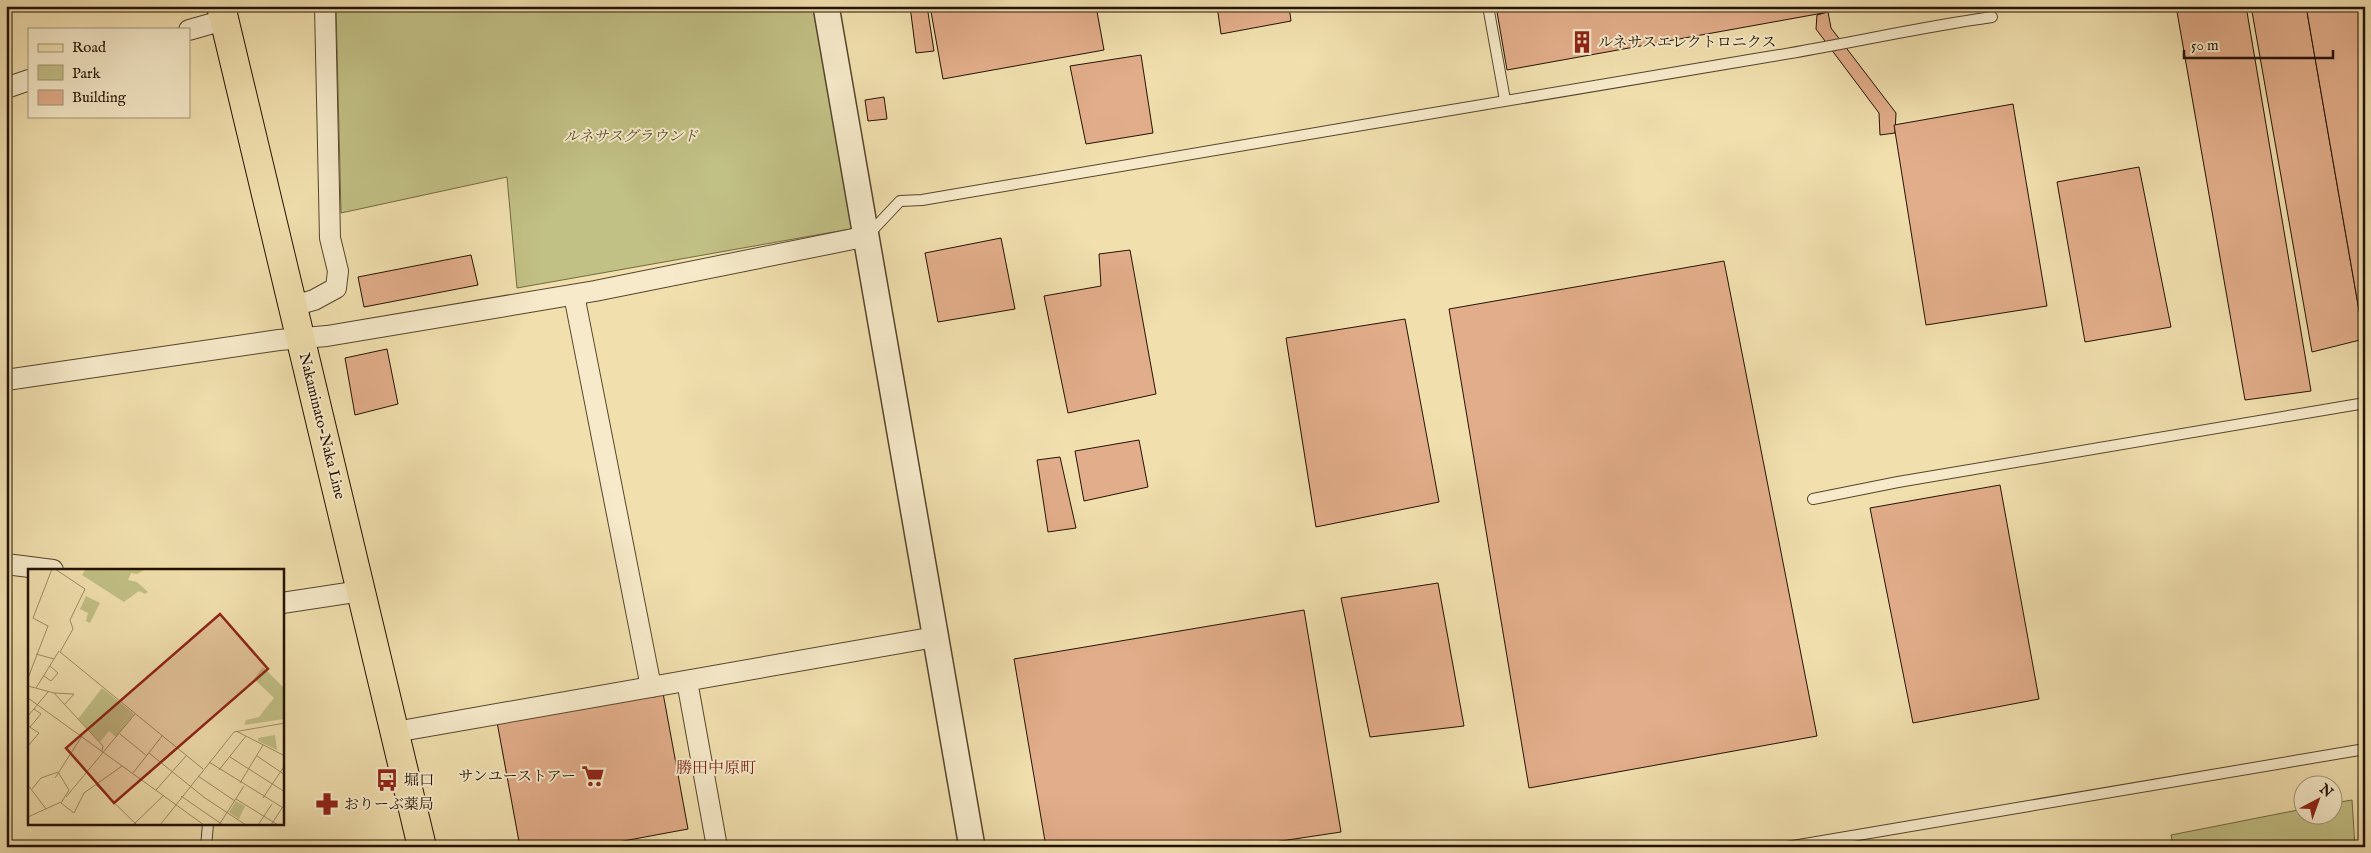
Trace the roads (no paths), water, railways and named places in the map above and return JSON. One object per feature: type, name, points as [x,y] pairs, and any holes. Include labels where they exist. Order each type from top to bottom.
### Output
[{"type":"main road","name":"Nakaminato-Naka Line","points":[[223,13],[422,847]]},
{"type":"street","points":[[293,306],[314,300],[336,288],[338,271],[330,238],[325,6]]},
{"type":"street","points":[[826,6],[868,236],[972,847]]},
{"type":"street","points":[[190,30],[223,13]]},
{"type":"street","points":[[6,88],[28,80]]},
{"type":"street","points":[[6,380],[279,340],[301,339],[574,295],[868,236]]},
{"type":"street","points":[[574,295],[651,687]]},
{"type":"street","points":[[6,564],[44,569]]},
{"type":"street","points":[[284,603],[361,591]]},
{"type":"street","points":[[396,732],[936,637]]},
{"type":"street","points":[[687,681],[717,847]]},
{"type":"lane","points":[[1488,6],[1504,100]]},
{"type":"lane","points":[[868,236],[900,201],[922,200],[1504,100],[1826,48],[1950,23],[1992,17]]},
{"type":"lane","points":[[1813,499],[1908,480],[2365,403]]},
{"type":"lane","points":[[1787,847],[2365,749]]},
{"type":"lane","points":[[206,847],[208,826]]},
{"type":"place","name":"ルネサスエレクトロニクス","points":[[1582,42]]},
{"type":"place","name":"サンユーストアー","points":[[593,776]]},
{"type":"place","name":"堀口","points":[[387,780]]},
{"type":"place","name":"おりーぶ薬局","points":[[327,804]]},
{"type":"district","name":"勝田中原町","points":[[716,769]]},
{"type":"park label","name":"ルネサスグラウンド","points":[[631,136]]}]
